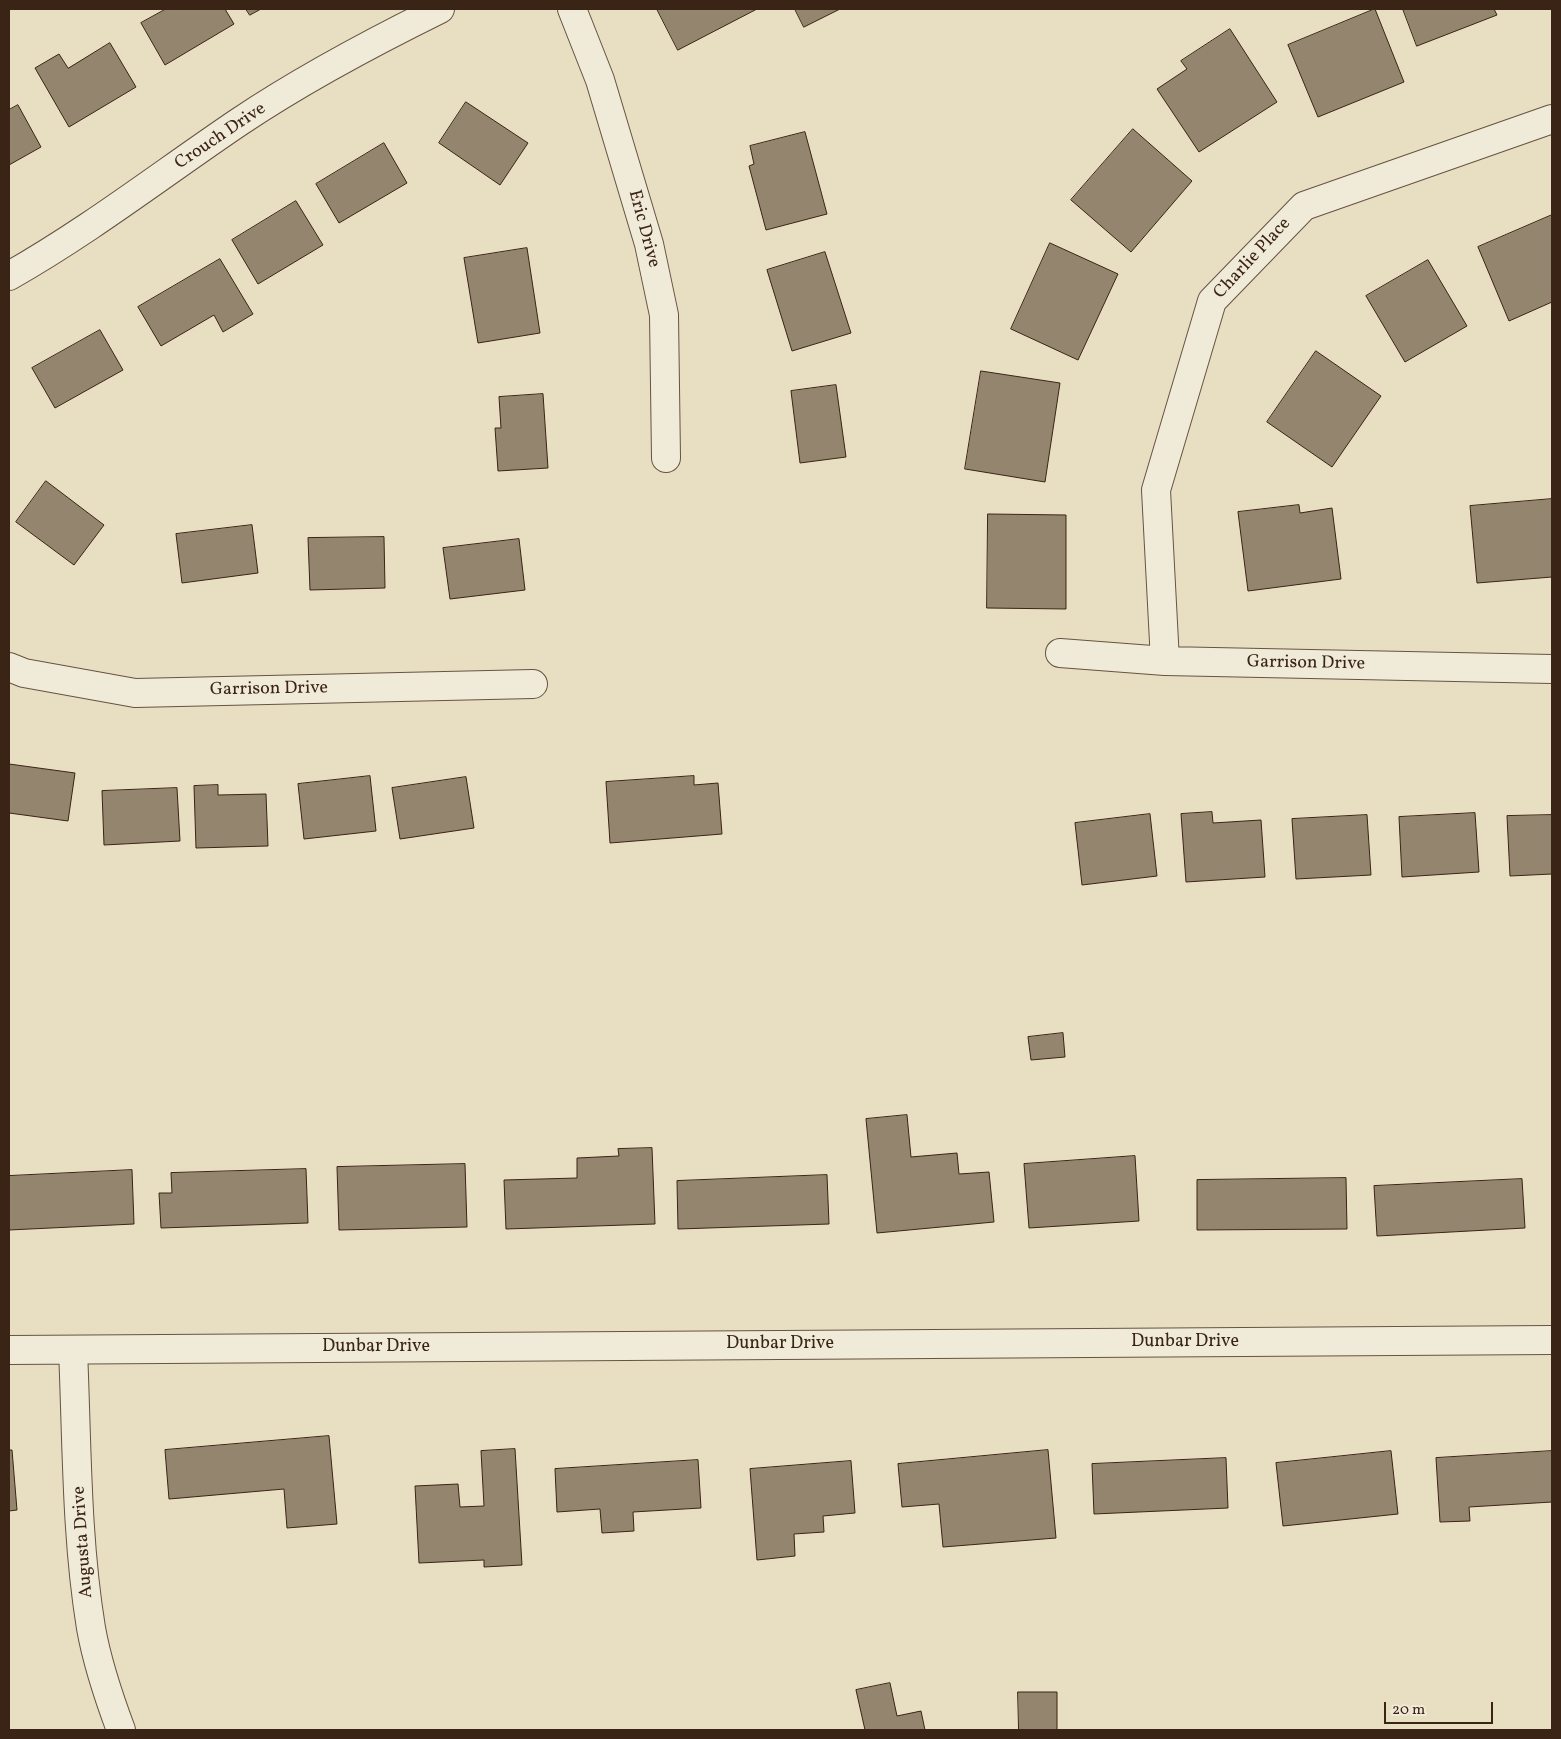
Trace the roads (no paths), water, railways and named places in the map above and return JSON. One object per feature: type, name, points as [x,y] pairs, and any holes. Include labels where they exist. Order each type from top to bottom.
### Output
[{"type":"street","name":"Crouch Drive","points":[[9,276],[104,218],[239,122],[352,53],[440,9]]},
{"type":"street","name":"Eric Drive","points":[[572,9],[603,89],[649,244],[664,315],[666,458]]},
{"type":"street","name":"Charlie Place","points":[[1165,661],[1156,490],[1212,301],[1304,206],[1552,119]]},
{"type":"street","name":"Garrison Drive","points":[[1060,653],[1165,661],[1552,668]]},
{"type":"street","name":"Garrison Drive","points":[[9,667],[24,673],[135,693],[533,684]]},
{"type":"street","name":"Dunbar Drive","points":[[9,1350],[1552,1340]]},
{"type":"street","name":"Augusta Drive","points":[[73,1350],[84,1562],[92,1629],[113,1708],[122,1730]]}]
